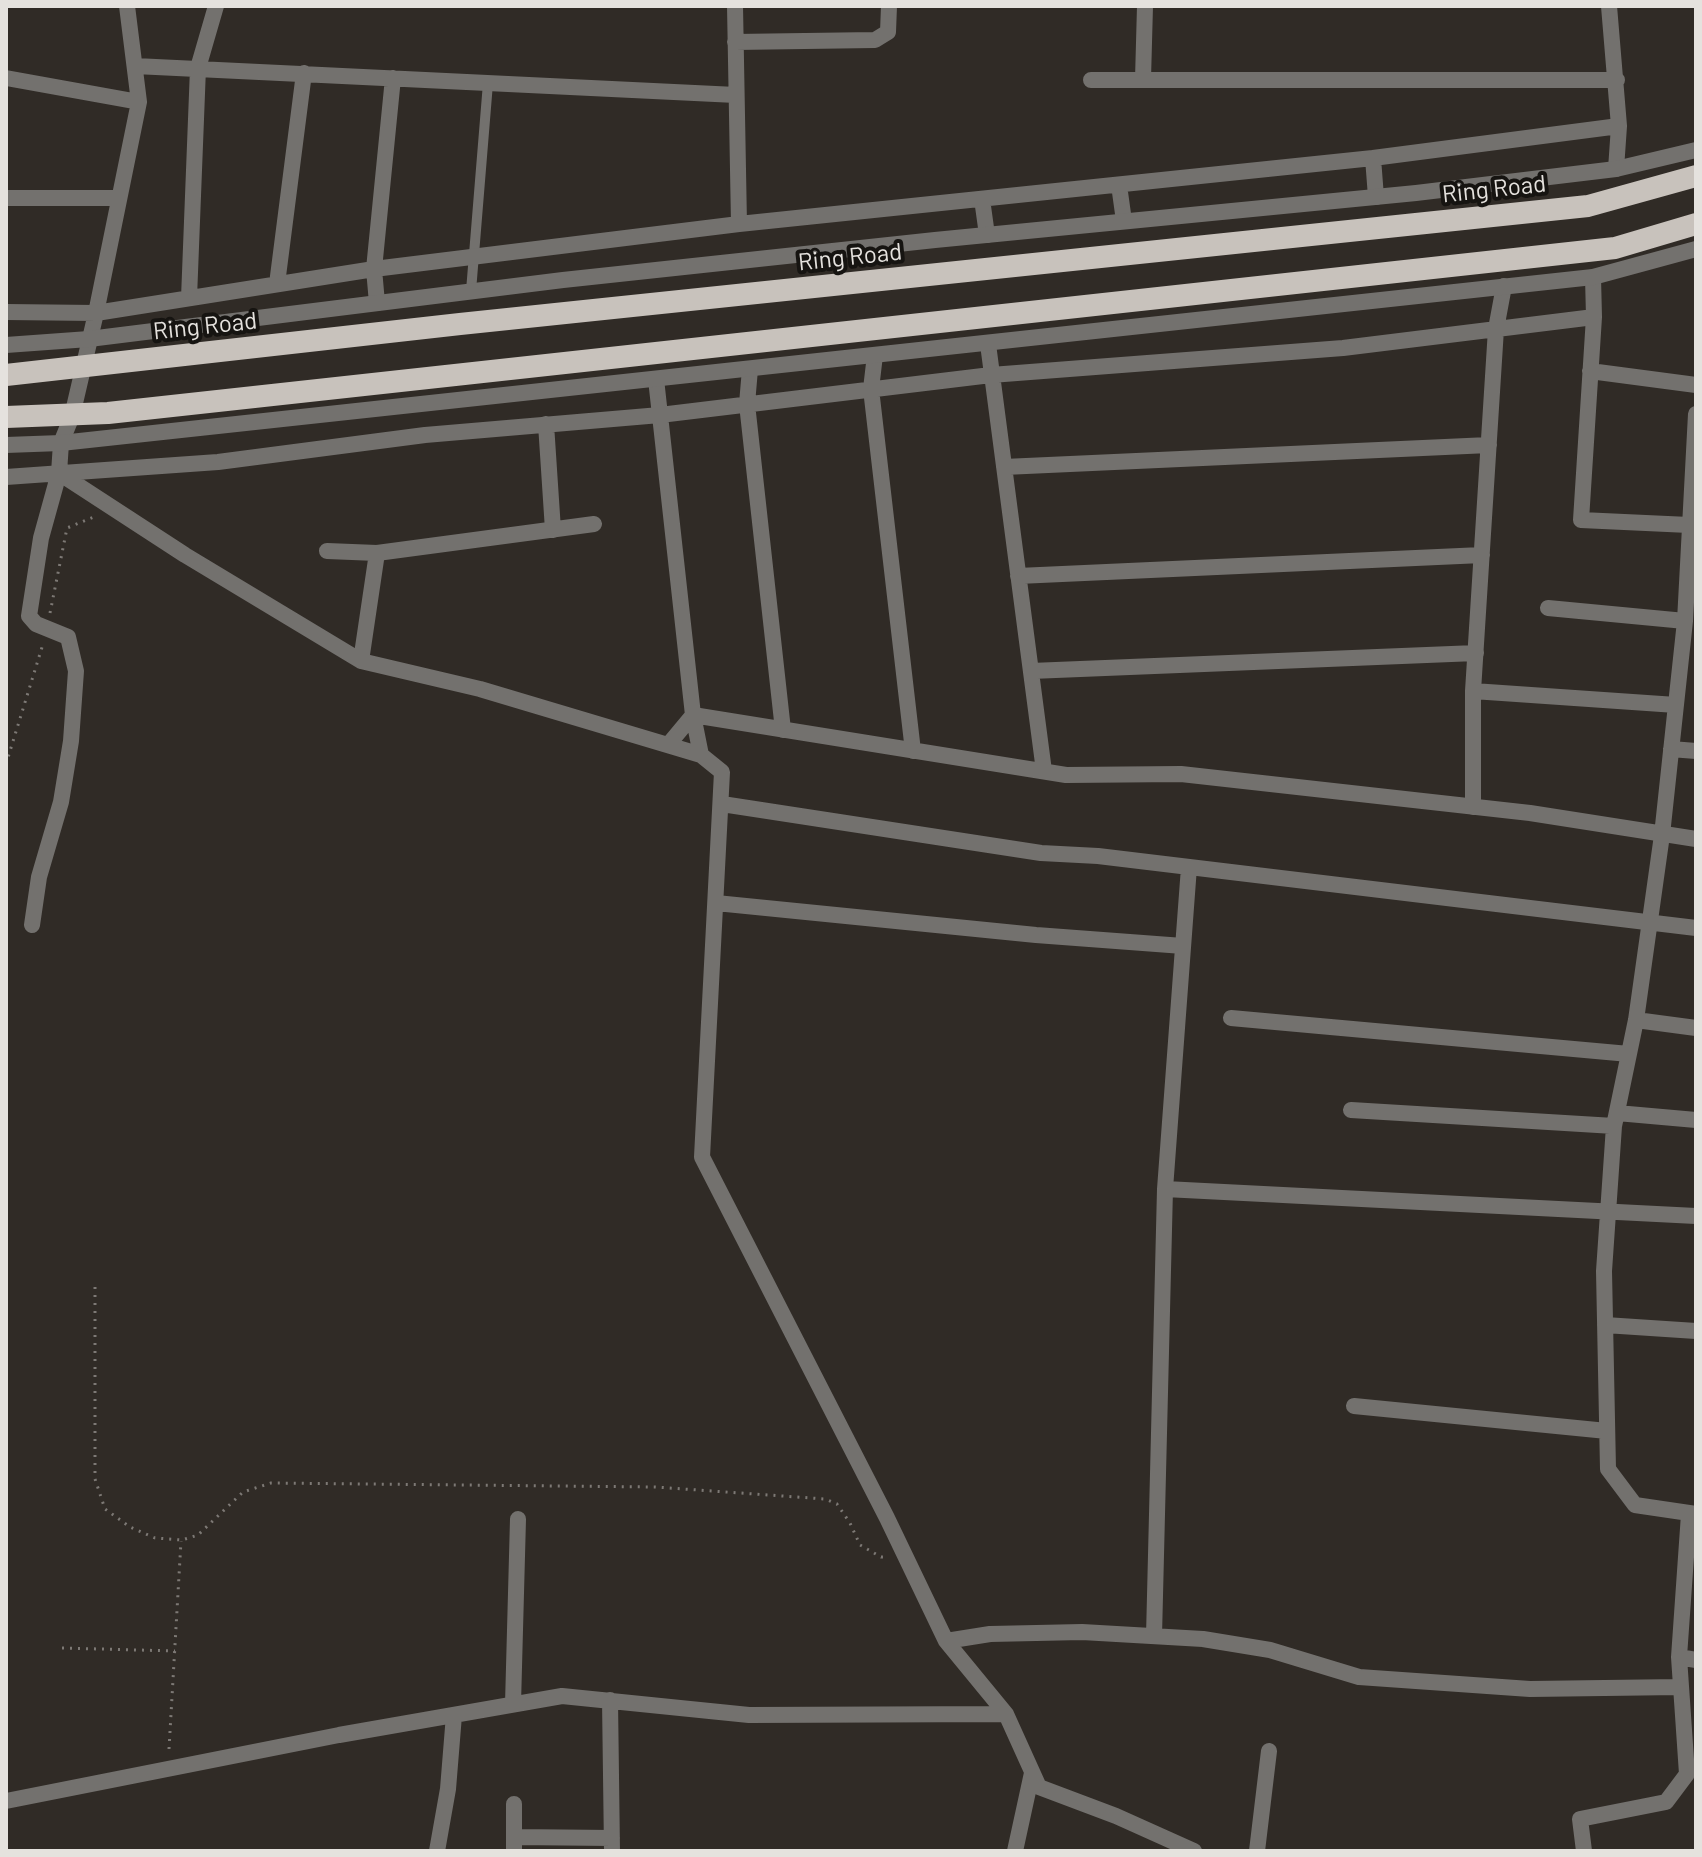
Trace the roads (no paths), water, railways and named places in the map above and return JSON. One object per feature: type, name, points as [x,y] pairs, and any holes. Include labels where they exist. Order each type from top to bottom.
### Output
[{"type":"highway","name":"Ring Road","points":[[6,375],[1588,206],[1696,176]]},
{"type":"highway","points":[[6,417],[72,416],[1615,248],[1696,224]]},
{"type":"street","points":[[32,925],[39,877],[61,802],[71,741],[76,671],[68,637],[36,624],[29,616],[41,538],[59,473],[61,443],[72,416],[84,366],[139,102],[127,6]]},
{"type":"street","points":[[189,298],[198,68],[216,6]]},
{"type":"street","points":[[735,6],[739,224]]},
{"type":"street","points":[[735,42],[875,40],[888,32],[889,6]]},
{"type":"street","points":[[1143,79],[1145,6]]},
{"type":"street","points":[[1609,6],[1619,126],[1616,169]]},
{"type":"street","points":[[135,66],[736,95]]},
{"type":"street","points":[[277,284],[304,73]]},
{"type":"street","points":[[6,78],[139,102]]},
{"type":"street","points":[[377,303],[374,269],[393,78]]},
{"type":"street","points":[[1091,80],[1617,80]]},
{"type":"street","points":[[6,312],[96,313],[475,256],[739,224],[1373,158],[1619,126]]},
{"type":"street","points":[[6,345],[89,339],[471,291],[987,235],[1376,197],[1616,169],[1696,150]]},
{"type":"street","points":[[1373,158],[1376,197]]},
{"type":"street","points":[[1119,185],[1124,221]]},
{"type":"street","points":[[6,198],[118,198]]},
{"type":"street","points":[[982,199],[987,235]]},
{"type":"street","points":[[6,445],[61,443],[1593,277],[1696,249]]},
{"type":"street","points":[[1593,277],[1594,317],[1581,520],[1689,525]]},
{"type":"street","points":[[1473,807],[1473,691],[1496,329],[1504,286]]},
{"type":"street","points":[[6,477],[218,462],[425,435],[660,415],[991,375],[1343,348],[1594,317]]},
{"type":"street","points":[[988,344],[1044,771]]},
{"type":"street","points":[[875,355],[871,389],[913,751]]},
{"type":"street","points":[[750,369],[747,404],[783,730]]},
{"type":"street","points":[[1590,371],[1696,385]]},
{"type":"street","points":[[656,379],[693,715],[701,755]]},
{"type":"street","points":[[1584,1851],[1580,1819],[1666,1802],[1687,1774],[1679,1657],[1690,1584],[1692,1514],[1635,1505],[1608,1469],[1604,1271],[1616,1120],[1652,922],[1676,705],[1685,621],[1696,414]]},
{"type":"street","points":[[546,424],[553,530]]},
{"type":"street","points":[[1004,467],[1489,445]]},
{"type":"street","points":[[59,473],[185,555],[361,661],[480,689],[701,755],[722,772],[702,1157],[946,1641],[1006,1714],[1039,1787],[1116,1816],[1194,1851]]},
{"type":"street","points":[[327,551],[377,553],[594,524]]},
{"type":"street","points":[[361,661],[377,553]]},
{"type":"street","points":[[1018,576],[1482,555]]},
{"type":"street","points":[[1548,608],[1685,621]]},
{"type":"street","points":[[1031,671],[1476,653]]},
{"type":"street","points":[[1473,691],[1676,705]]},
{"type":"street","points":[[693,715],[1066,775],[1181,774],[1530,813],[1696,839]]},
{"type":"street","points":[[668,745],[693,715]]},
{"type":"street","points":[[1671,749],[1696,751]]},
{"type":"street","points":[[722,804],[1041,853],[1098,856],[1696,928]]},
{"type":"street","points":[[1154,1636],[1165,1189],[1189,867]]},
{"type":"street","points":[[716,903],[971,929],[1183,946]]},
{"type":"street","points":[[1231,1018],[1629,1054]]},
{"type":"street","points":[[1636,1020],[1696,1028]]},
{"type":"street","points":[[1351,1110],[1696,1120]]},
{"type":"street","points":[[1165,1189],[1696,1216]]},
{"type":"street","points":[[1605,1325],[1696,1331]]},
{"type":"street","points":[[1354,1406],[1607,1431]]},
{"type":"street","points":[[513,1704],[518,1519]]},
{"type":"street","points":[[946,1641],[990,1634],[1082,1632],[1203,1639],[1270,1650],[1359,1677],[1530,1689],[1679,1687]]},
{"type":"street","points":[[1679,1657],[1696,1660]]},
{"type":"street","points":[[6,1801],[562,1696],[749,1715],[1006,1714]]},
{"type":"street","points":[[514,1804],[514,1844],[612,1845],[610,1700]]},
{"type":"street","points":[[437,1851],[448,1789],[454,1715]]},
{"type":"street","points":[[1257,1851],[1269,1751]]},
{"type":"street","points":[[1015,1851],[1032,1773]]},
{"type":"lane","points":[[471,291],[488,83]]}]
